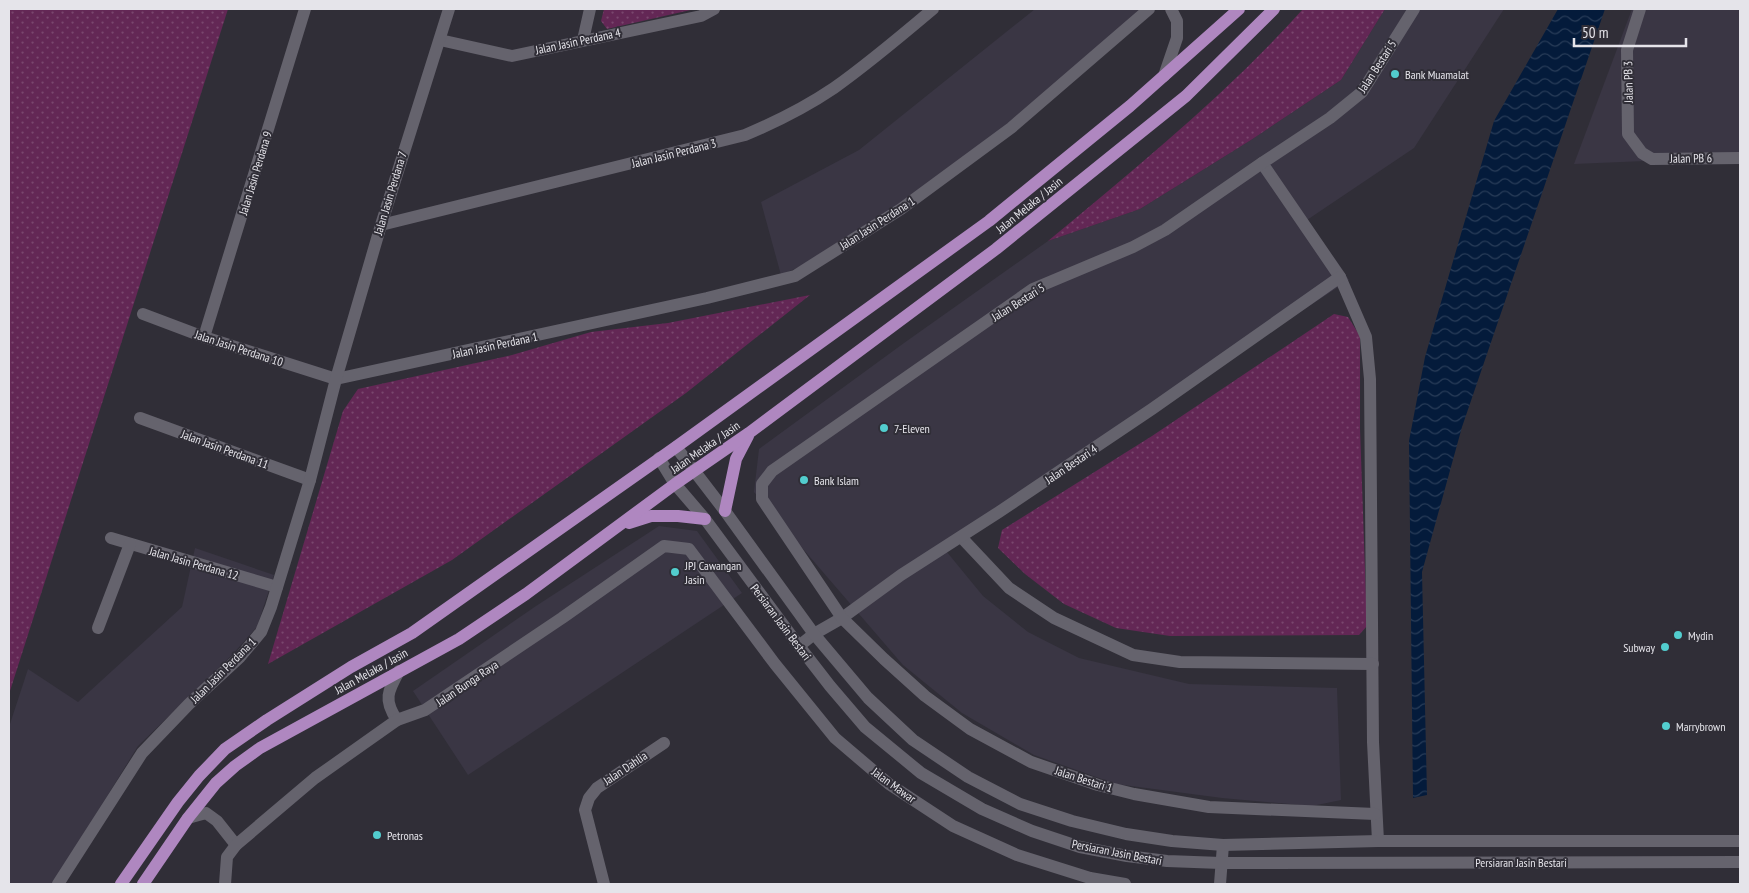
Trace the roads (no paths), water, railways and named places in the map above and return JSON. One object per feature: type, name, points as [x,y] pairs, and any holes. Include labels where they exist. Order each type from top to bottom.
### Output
[{"type":"main road","name":"Jalan Melaka / Jasin","points":[[121,884],[178,802],[199,776],[225,749],[351,667],[412,633],[676,447],[989,221],[1164,76],[1239,9]]},
{"type":"main road","name":"Jalan Melaka / Jasin","points":[[144,884],[188,818],[216,783],[235,766],[260,748],[459,639],[526,594],[695,470],[749,434],[996,249],[1186,96],[1274,9]]},
{"type":"main road","points":[[725,511],[736,458],[749,434]]},
{"type":"main road","points":[[620,525],[651,516],[705,519]]},
{"type":"street","name":"Jalan Jasin Perdana 9","points":[[204,337],[306,9]]},
{"type":"street","name":"Jalan Jasin Perdana 7","points":[[336,379],[380,224],[449,9]]},
{"type":"street","points":[[583,40],[590,9]]},
{"type":"street","name":"Jalan Jasin Perdana 4","points":[[440,40],[512,56],[701,16],[714,9]]},
{"type":"street","name":"Jalan Jasin Perdana 3","points":[[380,224],[745,135],[784,118],[833,88],[933,9]]},
{"type":"street","name":"Jalan Jasin Perdana 1","points":[[58,884],[142,754],[189,704],[240,657],[261,632],[277,588],[310,480],[336,379],[707,298],[795,276],[901,209],[1011,128],[1149,9]]},
{"type":"street","points":[[1164,76],[1177,38],[1177,21],[1171,9]]},
{"type":"street","name":"Jalan Bestari 5","points":[[842,618],[762,499],[762,484],[772,471],[1033,289],[1133,247],[1157,234],[1330,118],[1362,92],[1414,9]]},
{"type":"street","name":"Jalan PB 3","points":[[1640,9],[1627,50],[1628,134],[1642,153]]},
{"type":"street","name":"Jalan PB 6","points":[[1642,153],[1652,159],[1740,158]]},
{"type":"street","points":[[1262,162],[1340,277],[1366,337],[1368,362],[1373,742],[1375,814],[1378,841]]},
{"type":"street","name":"Jalan Bestari 4","points":[[798,646],[814,634],[842,618],[901,575],[1152,409],[1340,277]]},
{"type":"street","name":"Jalan Jasin Perdana 10","points":[[143,314],[204,337],[336,379]]},
{"type":"street","name":"Jalan Jasin Perdana 11","points":[[140,418],[310,480]]},
{"type":"street","name":"Persiaran Jasin Bestari","points":[[676,447],[695,470],[814,634],[868,698],[913,740],[968,777],[1020,804],[1072,821],[1126,834],[1172,841],[1223,845],[1378,841],[1740,841]]},
{"type":"street","name":"Persiaran Jasin Bestari","points":[[658,458],[798,646],[865,727],[921,773],[982,809],[1032,831],[1080,847],[1167,862],[1740,862]]},
{"type":"street","points":[[961,537],[1009,588],[1054,618],[1133,655],[1180,662],[1373,664]]},
{"type":"street","name":"Jalan Jasin Perdana 12","points":[[112,538],[277,588]]},
{"type":"street","points":[[98,628],[130,544]]},
{"type":"street","name":"Jalan Bunga Raya","points":[[225,884],[228,858],[236,845],[315,778],[397,720],[425,710],[562,618],[664,546],[689,549],[724,598]]},
{"type":"street","name":"Jalan Mawar","points":[[724,598],[835,738],[889,784],[954,826],[1017,856],[1090,878],[1125,884]]},
{"type":"street","name":"Jalan Bestari 1","points":[[842,618],[925,696],[970,729],[1031,762],[1098,786],[1209,807],[1375,814]]},
{"type":"street","points":[[397,720],[389,708],[388,691],[399,671]]},
{"type":"street","name":"Jalan Dahlia","points":[[604,884],[585,810],[589,798],[597,788],[664,742]]},
{"type":"street","points":[[188,818],[206,813],[217,821],[236,845]]},
{"type":"street","points":[[1220,884],[1223,845]]},
{"type":"water","points":[[1558,9],[1605,9],[1462,427],[1422,572],[1427,795],[1413,798],[1409,441],[1425,357],[1494,121]]},
{"type":"place","name":"Bank Muamalat","points":[[1395,74]]},
{"type":"place","name":"7-Eleven","points":[[884,428]]},
{"type":"place","name":"Bank Islam","points":[[804,480]]},
{"type":"place","name":"JPJ Cawangan Jasin","points":[[675,572]]},
{"type":"place","name":"Mydin","points":[[1678,635]]},
{"type":"place","name":"Subway","points":[[1665,647]]},
{"type":"place","name":"Marrybrown","points":[[1666,726]]},
{"type":"place","name":"Petronas","points":[[377,835]]}]
